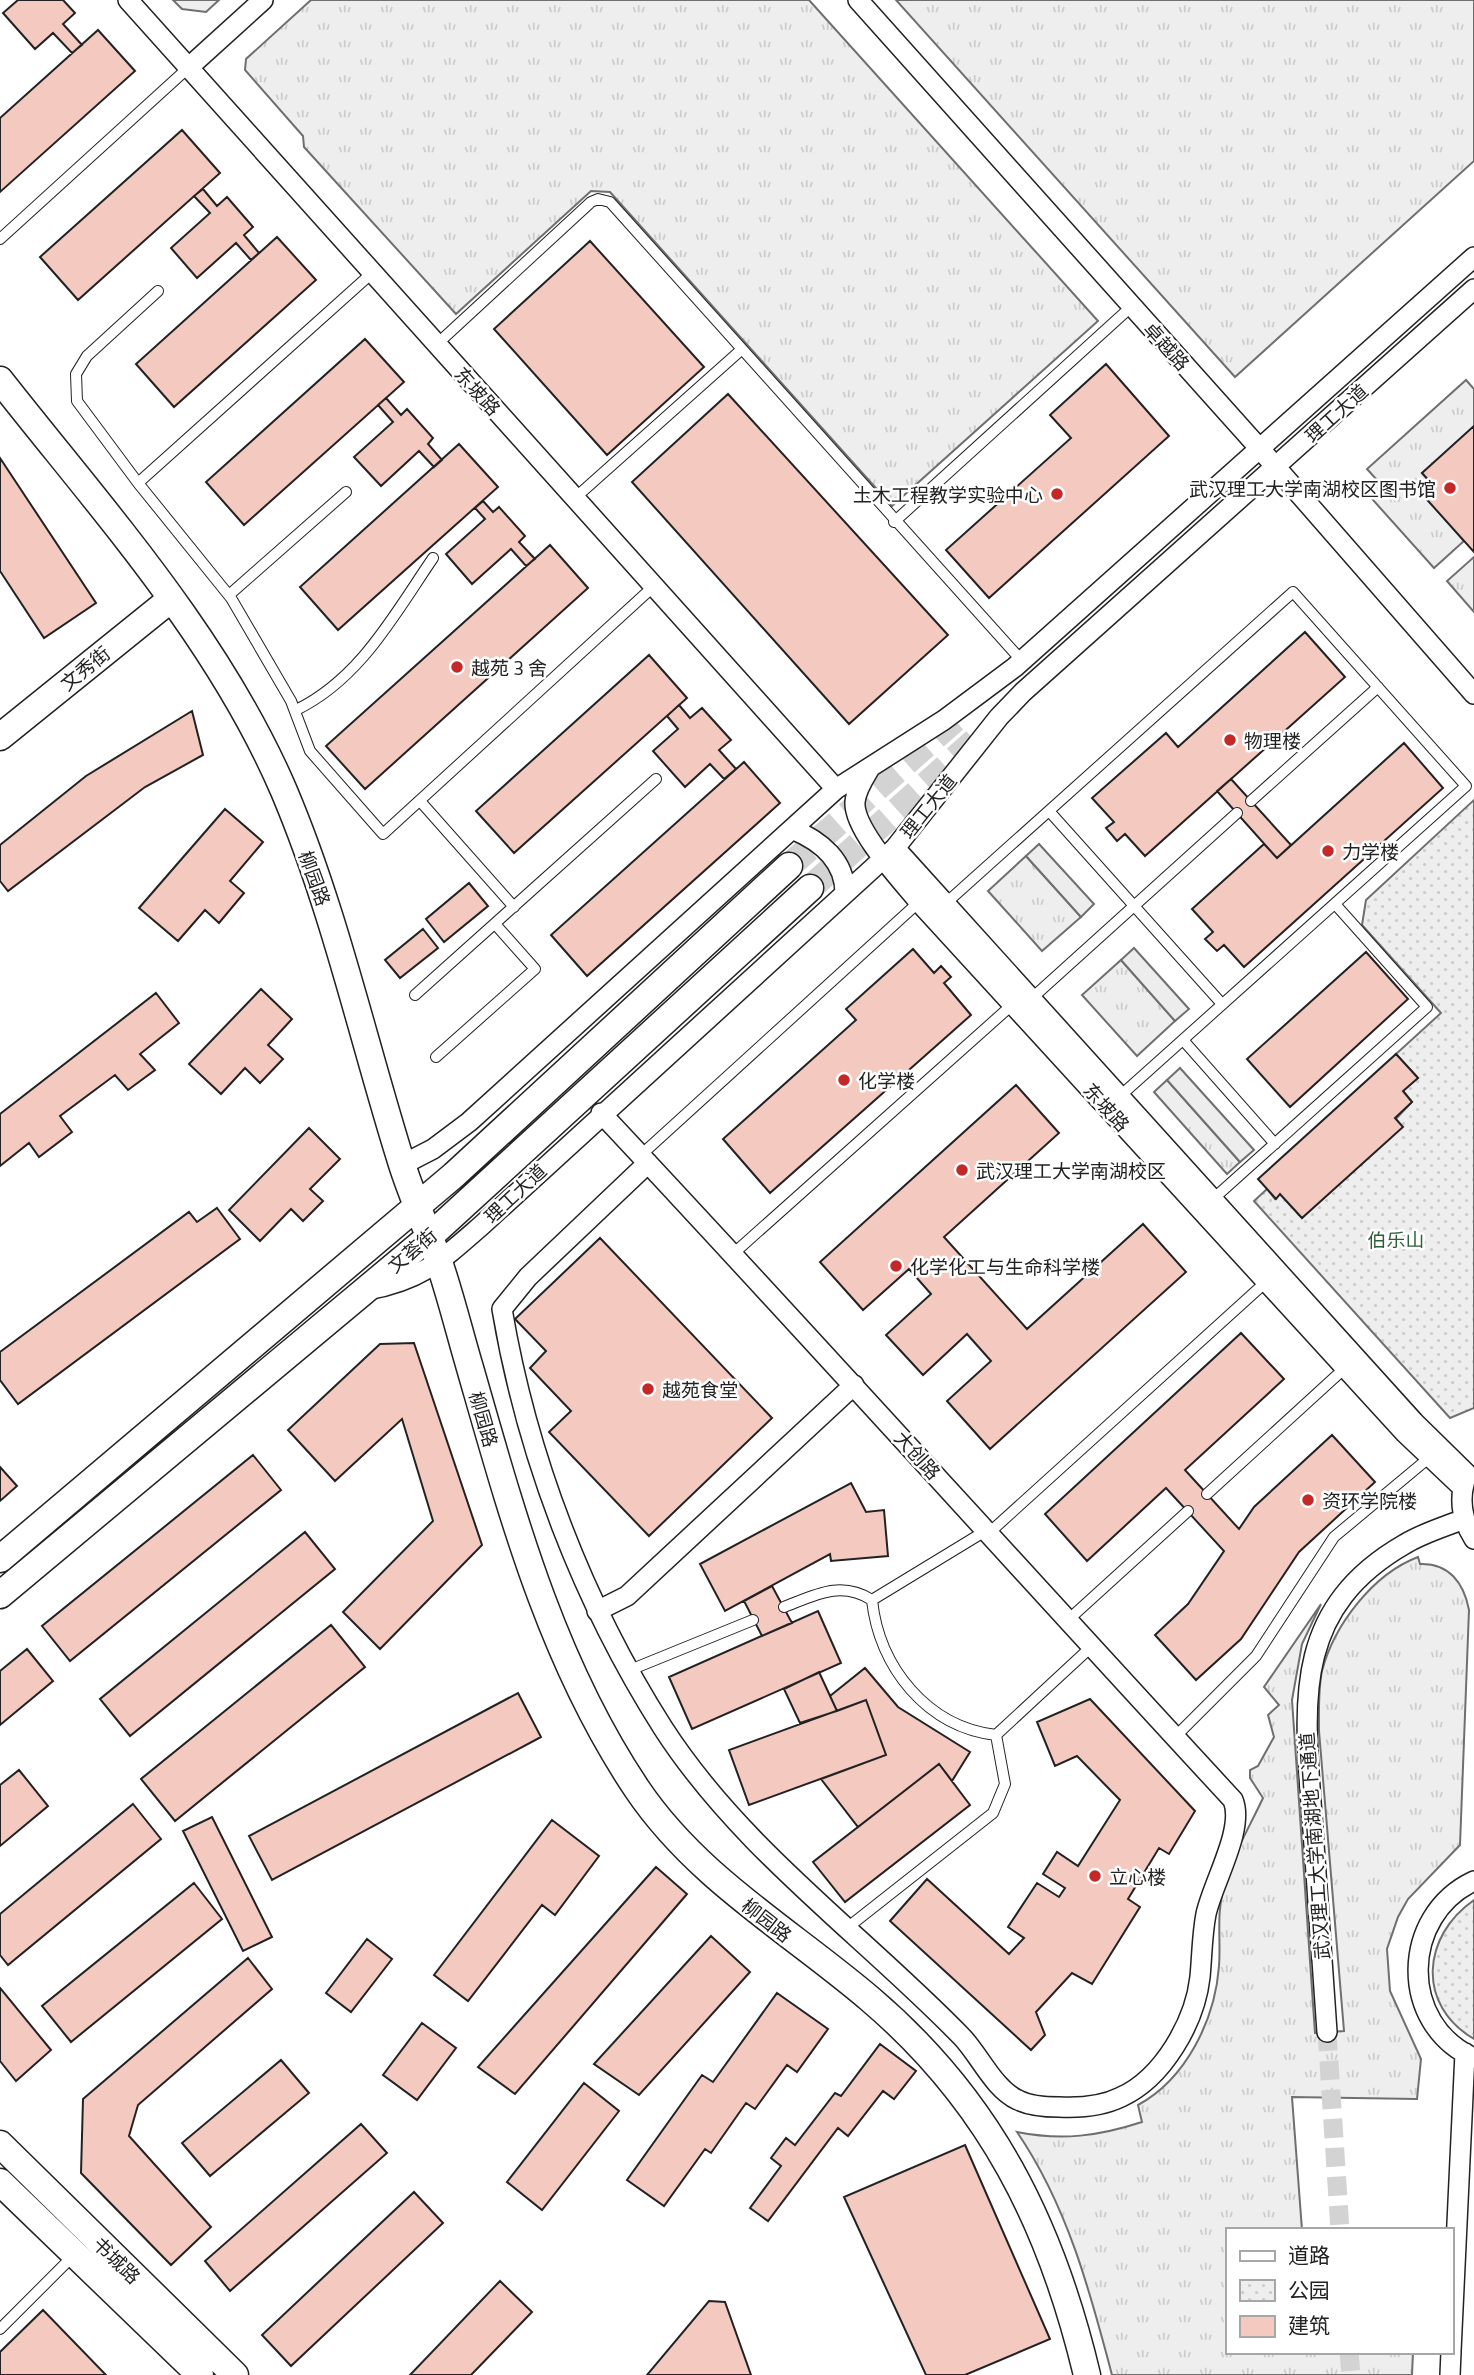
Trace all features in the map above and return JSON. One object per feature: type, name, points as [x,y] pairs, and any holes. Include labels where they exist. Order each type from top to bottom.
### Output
[{"type":"main road","name":"柳园路","points":[[0,380],[203,642],[239,701],[285,793],[344,965],[402,1165],[439,1262],[531,1576],[559,1644],[606,1743],[671,1833],[744,1902],[871,1999],[936,2063],[968,2103],[1021,2185],[1043,2230],[1072,2313],[1087,2375]]},
{"type":"main road","name":"文秀街","points":[[0,737],[171,599]]},
{"type":"main road","name":"文荟街","points":[[0,1559],[418,1207],[789,866]]},
{"type":"main road","name":"文荟街","points":[[0,1595],[429,1237],[810,888]]},
{"type":"main road","name":"书城路","points":[[0,2144],[225,2372]]},
{"type":"main road","name":"书城路","points":[[0,2182],[200,2375]]},
{"type":"street","name":"东坡路","points":[[128,0],[836,789]]},
{"type":"street","points":[[188,68],[263,0]]},
{"type":"street","name":"卓越路","points":[[858,0],[1276,467],[1474,694]]},
{"type":"street","name":"理工大道","points":[[402,1165],[433,1149],[469,1122],[836,789],[944,720],[1022,661],[1474,257]]},
{"type":"street","name":"理工大道","points":[[363,1291],[411,1279],[439,1262],[890,853],[999,717],[1023,692],[1474,289]]},
{"type":"street","name":"东坡路","points":[[871,767],[857,792],[855,809],[862,827],[945,904],[1022,1001],[1272,1276],[1468,1475]]},
{"type":"street","points":[[792,829],[813,840],[829,853],[841,869],[845,894]]},
{"type":"street","name":"东坡路","points":[[890,853],[919,902],[1119,1097],[1212,1200],[1346,1367],[1430,1457],[1468,1475]]},
{"type":"street","name":"大创路","points":[[601,1113],[1233,1800],[1237,1820],[1208,1908],[1198,1989],[1191,2012],[1166,2058],[1150,2076],[1134,2090],[1107,2103],[1068,2108],[1045,2107],[1013,2098],[964,2039],[847,1928]]},
{"type":"street","points":[[645,1159],[528,1277],[502,1309],[511,1361],[546,1479],[577,1569],[597,1611],[666,1731],[704,1784],[774,1858],[847,1928]]},
{"type":"street","points":[[597,1611],[627,1596],[854,1385]]},
{"type":"street","points":[[1468,1475],[1464,1519],[1474,1539]]},
{"type":"street","name":"武汉理工大学南湖地下通道","points":[[1327,2032],[1306,1720],[1311,1660],[1328,1620],[1365,1573],[1407,1542],[1464,1519]]},
{"type":"street","points":[[1453,2319],[1469,2055],[1447,2040],[1432,2023],[1422,2003],[1417,1982],[1417,1959],[1431,1918],[1445,1900],[1474,1881]]},
{"type":"street","points":[[1450,2375],[1451,2354]]},
{"type":"lane","points":[[0,239],[188,68]]},
{"type":"lane","points":[[436,345],[591,202],[598,199],[614,206],[894,522],[1022,661]]},
{"type":"lane","points":[[138,482],[372,273]]},
{"type":"lane","points":[[158,290],[87,356],[75,382],[75,392],[82,409],[229,594],[296,710],[310,751],[383,834],[654,586]]},
{"type":"lane","points":[[894,522],[1132,306]]},
{"type":"lane","points":[[575,498],[741,350]]},
{"type":"lane","points":[[229,594],[346,492]]},
{"type":"lane","points":[[296,710],[317,700],[369,652],[433,558]]},
{"type":"lane","points":[[945,904],[1293,592],[1466,786],[1119,1097]]},
{"type":"lane","points":[[1251,801],[1378,687]]},
{"type":"lane","points":[[415,995],[656,779]]},
{"type":"lane","points":[[420,801],[514,907]]},
{"type":"lane","points":[[1049,811],[1222,1004]]},
{"type":"lane","points":[[733,1254],[1134,906],[1237,813]]},
{"type":"lane","points":[[645,1159],[919,902]]},
{"type":"lane","points":[[1212,1200],[1427,1007],[1335,904]]},
{"type":"lane","points":[[436,1057],[535,968],[495,924]]},
{"type":"lane","points":[[1183,1040],[1275,1143]]},
{"type":"lane","points":[[872,1600],[988,1531],[1272,1276]]},
{"type":"lane","points":[[1207,1494],[1346,1367]]},
{"type":"lane","points":[[1175,1737],[1251,1661],[1334,1537],[1430,1457]]},
{"type":"lane","points":[[1067,1620],[1188,1511]]},
{"type":"lane","points":[[784,1608],[840,1588],[854,1590],[872,1600]]},
{"type":"lane","points":[[872,1600],[880,1644],[912,1691],[934,1711],[962,1728],[996,1735]]},
{"type":"lane","points":[[630,1670],[753,1620]]},
{"type":"lane","points":[[996,1735],[1091,1647]]},
{"type":"lane","points":[[847,1928],[993,1813],[1002,1797],[1005,1784],[996,1735]]},
{"type":"lane","points":[[0,2329],[93,2237]]},
{"type":"green space","points":[[173,0],[219,0],[206,12],[182,9]]},
{"type":"green space","points":[[311,0],[809,0],[1098,321],[892,506],[610,192],[591,191],[456,314],[304,147],[303,136],[245,70],[246,59]]},
{"type":"green space","points":[[896,0],[1474,0],[1474,161],[1235,377]]},
{"type":"green space","points":[[1466,380],[1474,389],[1474,426],[1422,473],[1432,484],[1422,493],[1464,541],[1434,568],[1365,491],[1377,480],[1367,469]]},
{"type":"green space","points":[[1474,557],[1474,612],[1447,581]]},
{"type":"green space","name":"伯乐山","points":[[1474,800],[1474,1408],[1450,1418],[1254,1201],[1267,1189],[1275,1199],[1280,1194],[1302,1218],[1412,1102],[1403,1091],[1418,1078],[1396,1054],[1441,1013],[1362,925],[1366,900]]},
{"type":"green space","points":[[1026,856],[1081,917],[1042,951],[988,891]]},
{"type":"green space","points":[[1121,960],[1175,1021],[1137,1056],[1082,995]]},
{"type":"green space","points":[[1167,1080],[1240,1162],[1227,1174],[1154,1092]]},
{"type":"green space","points":[[1418,1557],[1420,1564],[1447,1571],[1459,1583],[1469,1610],[1460,1845],[1408,1899],[1398,1917],[1387,1949],[1390,1991],[1421,2059],[1417,2099],[1292,2097],[1302,2228],[1226,2228],[1226,2354],[1413,2354],[1412,2375],[1112,2375],[1075,2249],[1050,2189],[1017,2132],[1080,2136],[1142,2122],[1138,2105],[1170,2080],[1195,2046],[1211,2007],[1216,1986],[1220,1907],[1227,1875],[1263,1798],[1250,1778],[1250,1770],[1258,1766],[1274,1737],[1268,1715],[1279,1705],[1264,1687],[1321,1604],[1302,1644],[1292,1700],[1315,2033],[1344,2031],[1319,1731],[1321,1678],[1328,1654],[1346,1619],[1371,1588],[1401,1565]]},
{"type":"green space","points":[[1474,1900],[1474,2039],[1455,2025],[1442,2008],[1435,1990],[1433,1970],[1436,1951],[1444,1932],[1457,1915]]},
{"type":"shaded area","points":[[1039,844],[1094,904],[1081,917],[1026,856]]},
{"type":"shaded area","points":[[1134,948],[1189,1009],[1175,1021],[1121,960]]},
{"type":"shaded area","points":[[1180,1068],[1254,1150],[1240,1162],[1167,1080]]},
{"type":"building","points":[[18,0],[63,0],[75,13],[63,24],[82,45],[72,53],[53,33],[35,49],[3,13]]},
{"type":"building","points":[[98,30],[135,71],[0,192],[0,118]]},
{"type":"building","points":[[182,130],[220,173],[78,300],[40,257]]},
{"type":"building","points":[[203,189],[217,206],[227,197],[253,227],[244,235],[259,253],[251,260],[236,243],[197,278],[171,248],[210,213],[194,196]]},
{"type":"building","points":[[277,237],[316,280],[174,407],[136,364]]},
{"type":"building","points":[[590,241],[704,367],[607,455],[494,329]]},
{"type":"building","points":[[365,339],[404,382],[244,525],[206,482]]},
{"type":"building","name":"土木工程教学实验中心","points":[[1106,364],[1169,436],[989,598],[946,550],[1071,438],[1050,415]]},
{"type":"building","points":[[728,394],[948,635],[849,724],[632,482]]},
{"type":"building","points":[[386,398],[401,415],[407,409],[433,438],[428,444],[442,460],[434,467],[419,451],[381,486],[354,457],[393,422],[378,405]]},
{"type":"building","name":"武汉理工大学南湖校区图书馆","points":[[1474,426],[1474,552],[1421,493],[1432,484],[1422,473]]},
{"type":"building","points":[[459,444],[498,487],[338,630],[300,587]]},
{"type":"building","points":[[0,458],[96,603],[44,638],[0,571]]},
{"type":"building","points":[[483,501],[493,512],[499,507],[525,536],[519,542],[535,559],[526,566],[511,549],[472,584],[446,554],[485,519],[475,508]]},
{"type":"building","name":"越苑 3 舍","points":[[550,545],[588,588],[365,789],[326,746]]},
{"type":"building","name":"物理楼","points":[[1305,632],[1345,677],[1145,856],[1125,834],[1117,841],[1106,828],[1114,822],[1092,798],[1166,733],[1178,747]]},
{"type":"building","points":[[649,655],[687,698],[514,853],[476,811]]},
{"type":"building","points":[[679,705],[690,718],[702,708],[731,740],[719,750],[736,769],[724,779],[710,764],[685,787],[653,751],[678,729],[667,716]]},
{"type":"building","points":[[192,711],[203,755],[145,787],[8,891],[0,881],[0,845],[86,776]]},
{"type":"building","name":"力学楼","points":[[1404,743],[1443,788],[1244,967],[1224,945],[1217,951],[1205,939],[1213,932],[1192,909],[1264,844],[1277,858]]},
{"type":"building","points":[[744,762],[780,803],[587,976],[551,935]]},
{"type":"building","points":[[1231,779],[1291,845],[1277,858],[1217,791]]},
{"type":"building","points":[[225,809],[263,842],[230,881],[244,893],[219,923],[205,910],[178,941],[139,908]]},
{"type":"building","points":[[469,883],[488,906],[444,942],[426,919]]},
{"type":"building","points":[[423,929],[438,948],[400,978],[385,960]]},
{"type":"building","name":"化学楼","points":[[913,949],[934,973],[941,966],[951,977],[944,983],[971,1015],[770,1193],[723,1139],[856,1020],[846,1009]]},
{"type":"building","points":[[1366,952],[1408,999],[1290,1107],[1247,1059]]},
{"type":"building","points":[[261,989],[292,1019],[268,1045],[283,1059],[260,1083],[245,1068],[221,1094],[189,1064]]},
{"type":"building","points":[[156,993],[179,1023],[140,1054],[155,1070],[128,1090],[115,1075],[60,1116],[72,1132],[39,1157],[29,1143],[0,1166],[0,1114]]},
{"type":"building","points":[[1396,1054],[1418,1078],[1403,1091],[1412,1102],[1395,1118],[1403,1127],[1302,1218],[1280,1194],[1276,1199],[1258,1179]]},
{"type":"building","name":"化学化工与生命科学楼","points":[[1016,1085],[1059,1133],[944,1237],[1027,1329],[1143,1224],[1186,1272],[990,1449],[947,1401],[991,1361],[967,1334],[923,1375],[886,1335],[931,1294],[909,1269],[863,1310],[820,1262]]},
{"type":"building","points":[[309,1128],[340,1159],[310,1189],[323,1201],[303,1221],[291,1209],[260,1241],[229,1210]]},
{"type":"building","points":[[217,1208],[240,1239],[18,1404],[0,1380],[0,1352],[189,1212],[197,1222]]},
{"type":"building","name":"越苑食堂","points":[[600,1238],[772,1418],[649,1536],[549,1432],[571,1411],[530,1368],[546,1351],[515,1319]]},
{"type":"building","name":"资环学院楼","points":[[1241,1333],[1284,1379],[1185,1470],[1239,1529],[1254,1507],[1332,1435],[1375,1482],[1299,1552],[1241,1639],[1196,1680],[1155,1635],[1188,1604],[1224,1551],[1166,1488],[1087,1561],[1045,1514]]},
{"type":"building","points":[[414,1343],[482,1545],[380,1649],[343,1612],[433,1521],[402,1419],[335,1481],[288,1430],[380,1344]]},
{"type":"building","points":[[253,1455],[281,1490],[70,1661],[42,1626]]},
{"type":"building","points":[[0,1467],[17,1486],[0,1501]]},
{"type":"building","points":[[851,1483],[866,1512],[884,1510],[888,1556],[831,1561],[830,1554],[725,1611],[700,1564]]},
{"type":"building","points":[[305,1532],[335,1569],[130,1736],[100,1699]]},
{"type":"building","points":[[772,1586],[792,1623],[762,1636],[744,1601]]},
{"type":"building","points":[[818,1611],[841,1663],[692,1729],[669,1677]]},
{"type":"building","points":[[331,1625],[365,1667],[175,1821],[141,1779]]},
{"type":"building","points":[[27,1649],[53,1681],[0,1725],[0,1671]]},
{"type":"building","points":[[865,1668],[898,1707],[970,1752],[952,1781],[939,1764],[858,1827],[821,1779],[886,1755],[866,1700],[837,1711],[830,1696]]},
{"type":"building","points":[[819,1672],[837,1711],[800,1723],[784,1689]]},
{"type":"building","points":[[518,1693],[541,1737],[272,1880],[249,1836]]},
{"type":"building","name":"立心楼","points":[[1090,1699],[1195,1811],[1169,1854],[1159,1848],[1128,1899],[1140,1907],[1092,1984],[1072,1973],[1036,2012],[1045,2035],[1031,2050],[890,1921],[927,1879],[1009,1954],[1024,1938],[1008,1927],[1037,1883],[1059,1897],[1065,1888],[1043,1874],[1057,1852],[1078,1866],[1120,1800],[1077,1756],[1055,1766],[1037,1722]]},
{"type":"building","points":[[866,1700],[886,1755],[749,1805],[729,1750]]},
{"type":"building","points":[[939,1764],[970,1805],[845,1902],[813,1862]]},
{"type":"building","points":[[19,1770],[48,1806],[0,1846],[0,1785]]},
{"type":"building","points":[[133,1804],[161,1839],[8,1965],[0,1955],[0,1914]]},
{"type":"building","points":[[212,1817],[272,1937],[243,1951],[183,1831]]},
{"type":"building","points":[[552,1820],[599,1856],[555,1915],[542,1905],[468,2001],[434,1975]]},
{"type":"building","points":[[656,1867],[687,1894],[515,2094],[478,2067]]},
{"type":"building","points":[[194,1883],[222,1919],[71,2042],[42,2006]]},
{"type":"building","points":[[711,1936],[750,1972],[639,2095],[594,2064]]},
{"type":"building","points":[[367,1939],[392,1959],[351,2012],[326,1993]]},
{"type":"building","points":[[248,1958],[272,1989],[138,2105],[129,2136],[211,2227],[171,2265],[81,2173],[83,2099]]},
{"type":"building","points":[[0,1988],[51,2050],[16,2081],[0,2061]]},
{"type":"building","points":[[777,1993],[828,2029],[797,2072],[787,2065],[755,2109],[746,2103],[711,2153],[705,2149],[664,2206],[627,2180],[702,2075],[713,2082]]},
{"type":"building","points":[[422,2023],[456,2048],[417,2100],[383,2075]]},
{"type":"building","points":[[880,2044],[916,2071],[894,2099],[883,2091],[848,2136],[838,2128],[768,2221],[750,2208],[781,2166],[771,2158],[786,2138],[795,2145],[835,2093],[841,2096]]},
{"type":"building","points":[[281,2060],[309,2093],[210,2176],[182,2143]]},
{"type":"building","points":[[584,2083],[619,2111],[542,2210],[507,2182]]},
{"type":"building","points":[[361,2124],[387,2153],[230,2291],[205,2261]]},
{"type":"building","points":[[965,2145],[1050,2339],[965,2375],[926,2375],[844,2197]]},
{"type":"building","points":[[414,2192],[443,2223],[291,2366],[262,2335]]},
{"type":"building","points":[[500,2281],[532,2312],[471,2375],[410,2375]]},
{"type":"building","points":[[709,2301],[725,2302],[751,2375],[647,2375]]},
{"type":"building","points":[[43,2310],[106,2375],[0,2375],[0,2352]]},
{"type":"tunnel","points":[[789,866],[961,714]]},
{"type":"tunnel","points":[[810,888],[976,740]]},
{"type":"tunnel","points":[[1327,2032],[1340,2228]]},
{"type":"tunnel","points":[[1349,2354],[1351,2375]]},
{"type":"place","name":"武汉理工大学南湖校区图书馆","points":[[1450,488]]},
{"type":"place","name":"土木工程教学实验中心","points":[[1057,494]]},
{"type":"place","name":"越苑 3 舍","points":[[457,667]]},
{"type":"place","name":"物理楼","points":[[1230,740]]},
{"type":"place","name":"力学楼","points":[[1328,851]]},
{"type":"place","name":"化学楼","points":[[844,1080]]},
{"type":"place","name":"武汉理工大学南湖校区","points":[[962,1170]]},
{"type":"place","name":"化学化工与生命科学楼","points":[[896,1266]]},
{"type":"place","name":"越苑食堂","points":[[648,1389]]},
{"type":"place","name":"资环学院楼","points":[[1308,1500]]},
{"type":"place","name":"立心楼","points":[[1095,1876]]}]
